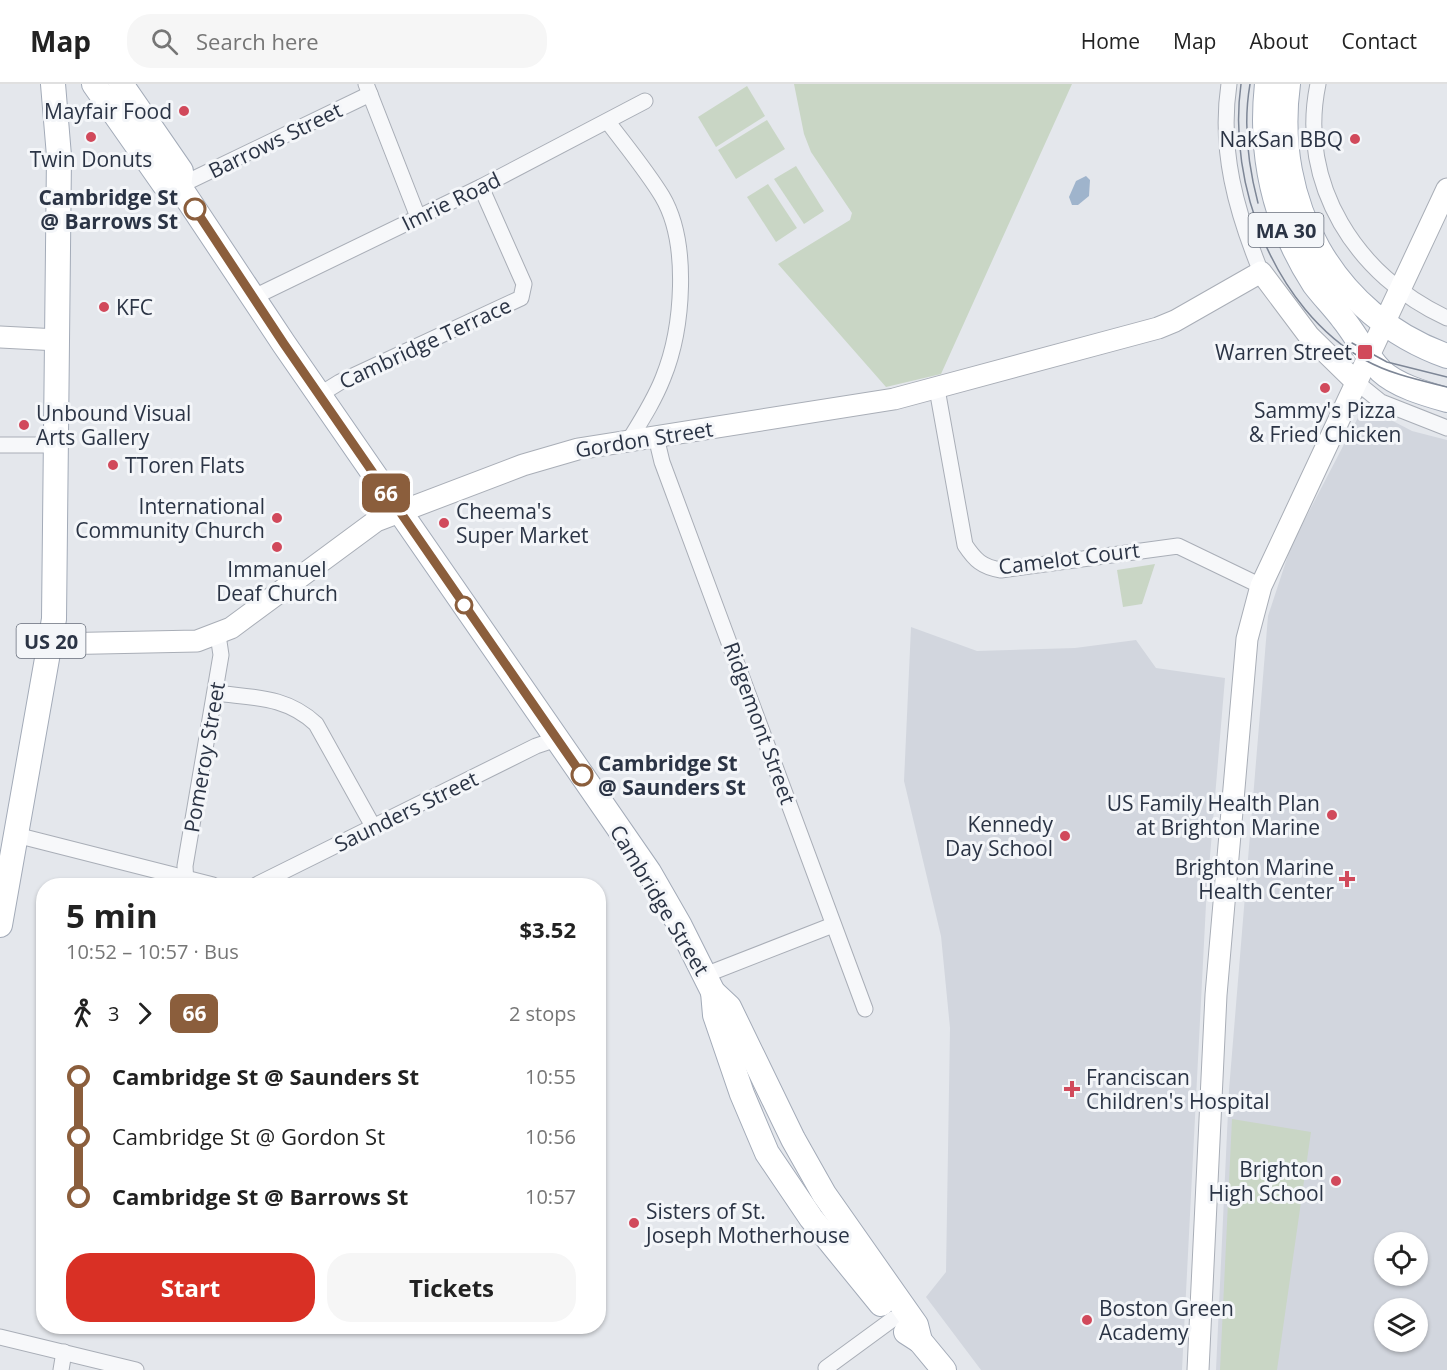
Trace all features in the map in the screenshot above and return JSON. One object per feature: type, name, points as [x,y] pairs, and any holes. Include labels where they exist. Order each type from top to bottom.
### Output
[{"type":"main road","name":"US 20","points":[[0,925],[51,644],[55,593],[59,156],[53,84]]},
{"type":"main road","name":"US 20","points":[[59,156],[68,84]]},
{"type":"main road","name":"Cambridge Street","points":[[94,84],[164,184],[179,186]]},
{"type":"main road","name":"Cambridge Street","points":[[121,84],[181,171],[179,186],[319,395],[649,872],[709,983],[729,1007],[793,1139],[824,1194],[916,1325],[920,1341]]},
{"type":"main road","name":"MA 30","points":[[1267,84],[1264,148],[1275,204],[1287,233],[1315,285],[1382,372],[1392,379],[1447,400]]},
{"type":"main road","name":"MA 30","points":[[1288,84],[1284,116],[1284,146],[1294,195],[1305,224],[1335,275],[1383,321],[1447,356]]},
{"type":"main road","name":"Cambridge Street","points":[[709,983],[719,1027],[746,1104],[767,1153],[811,1218],[893,1319],[920,1341],[944,1370]]},
{"type":"street","points":[[1229,84],[1225,122],[1229,166],[1242,227],[1261,272],[1309,336],[1355,381],[1381,402],[1447,428]]},
{"type":"street","points":[[1318,84],[1314,105],[1314,140],[1324,182],[1337,216],[1358,251],[1398,290],[1447,318]]},
{"type":"street","name":"Barrows Street","points":[[179,186],[368,89]]},
{"type":"street","points":[[368,89],[418,217]]},
{"type":"street","name":"Imrie Road","points":[[254,297],[481,187],[645,101]]},
{"type":"street","points":[[608,122],[663,197],[675,232],[680,260],[681,290],[664,376],[651,404],[628,442]]},
{"type":"street","name":"Cambridge Terrace","points":[[319,395],[340,382],[521,298],[524,284],[481,187]]},
{"type":"street","points":[[1198,1370],[1216,995],[1247,639],[1261,586],[1383,321],[1447,189]]},
{"type":"street","name":"Gordon Street","points":[[51,644],[197,641],[218,635],[231,628],[376,521],[561,453],[884,401],[938,389],[1158,328],[1175,321],[1261,272]]},
{"type":"street","points":[[0,337],[57,339]]},
{"type":"street","name":"Camelot Court","points":[[938,389],[965,545],[976,561],[988,568],[1001,570],[1178,546],[1261,586]]},
{"type":"street","name":"Ridgemont Street","points":[[656,437],[662,462],[865,1010]]},
{"type":"street","points":[[0,445],[57,445]]},
{"type":"street","name":"Pomeroy Street","points":[[186,878],[186,866],[216,693],[221,655],[218,635]]},
{"type":"street","points":[[216,693],[290,704],[305,713],[316,724],[374,828]]},
{"type":"street","name":"Saunders Street","points":[[270,878],[536,746],[557,739]]},
{"type":"street","points":[[16,835],[172,878]]},
{"type":"street","points":[[284,871],[288,878]]},
{"type":"street","points":[[709,983],[833,925]]},
{"type":"street","points":[[826,1368],[893,1319]]},
{"type":"street","points":[[0,1337],[136,1370]]},
{"type":"street","points":[[61,1370],[64,1353]]},
{"type":"shaded area","name":"Brighton Marine Health Center","points":[[1364,406],[1412,431],[1447,440],[1447,1370],[1216,1370],[1229,1090],[1268,616],[1291,546]]},
{"type":"shaded area","points":[[911,627],[977,651],[1075,648],[1136,640],[1156,668],[1225,678],[1206,904],[1182,1370],[981,1370],[926,1297],[946,1272],[950,1028],[941,936],[904,781]]},
{"type":"green space","points":[[794,84],[1072,84],[941,374],[886,387],[778,264],[850,220],[852,213],[811,152],[804,134]]},
{"type":"green space","points":[[747,86],[765,116],[716,147],[698,117]]},
{"type":"green space","points":[[767,120],[785,149],[736,179],[718,150]]},
{"type":"green space","points":[[796,166],[824,211],[804,224],[774,179]]},
{"type":"green space","points":[[768,184],[797,228],[776,242],[747,197]]},
{"type":"green space","points":[[1155,564],[1142,604],[1123,607],[1117,570]]},
{"type":"green space","points":[[1232,1119],[1311,1132],[1277,1370],[1220,1370]]},
{"type":"water","points":[[1086,176],[1090,180],[1089,196],[1078,205],[1072,205],[1069,197],[1076,181]]},
{"type":"tram line","points":[[1241,84],[1239,122],[1242,162],[1250,202],[1264,240],[1282,277],[1305,309],[1333,338],[1365,360],[1395,373],[1447,387]]},
{"type":"tram line","points":[[1250,84],[1247,114],[1248,144],[1258,203]]},
{"type":"tram line","points":[[1352,343],[1387,362],[1447,377]]},
{"type":"bus line","name":"66","points":[[195,209],[311,384],[386,493],[402,512],[417,538],[582,775]]},
{"type":"place","name":"Mayfair Food","points":[[184,111]]},
{"type":"place","name":"Twin Donuts","points":[[91,137]]},
{"type":"place","name":"NakSan BBQ","points":[[1355,139]]},
{"type":"place","name":"Cambridge St @ Barrows St","points":[[195,209]]},
{"type":"place","name":"KFC","points":[[104,307]]},
{"type":"place","name":"Warren Street","points":[[1365,352]]},
{"type":"place","name":"Sammy's Pizza & Fried Chicken","points":[[1325,388]]},
{"type":"place","name":"Unbound Visual Arts Gallery","points":[[24,425]]},
{"type":"place","name":"TToren Flats","points":[[113,465]]},
{"type":"place","name":"International Community Church","points":[[277,518]]},
{"type":"place","name":"Cheema's Super Market","points":[[444,523]]},
{"type":"place","name":"Immanuel Deaf Church","points":[[277,547]]},
{"type":"place","name":"Cambridge St @ Saunders St","points":[[582,775]]},
{"type":"place","name":"US Family Health Plan at Brighton Marine","points":[[1332,815]]},
{"type":"place","name":"Kennedy Day School","points":[[1065,836]]},
{"type":"place","name":"Brighton Marine Health Center","points":[[1347,879]]},
{"type":"place","name":"Franciscan Children's Hospital","points":[[1072,1089]]},
{"type":"place","name":"Brighton High School","points":[[1336,1181]]},
{"type":"place","name":"Sisters of St. Joseph Motherhouse","points":[[634,1223]]},
{"type":"place","name":"Boston Green Academy","points":[[1087,1320]]}]
